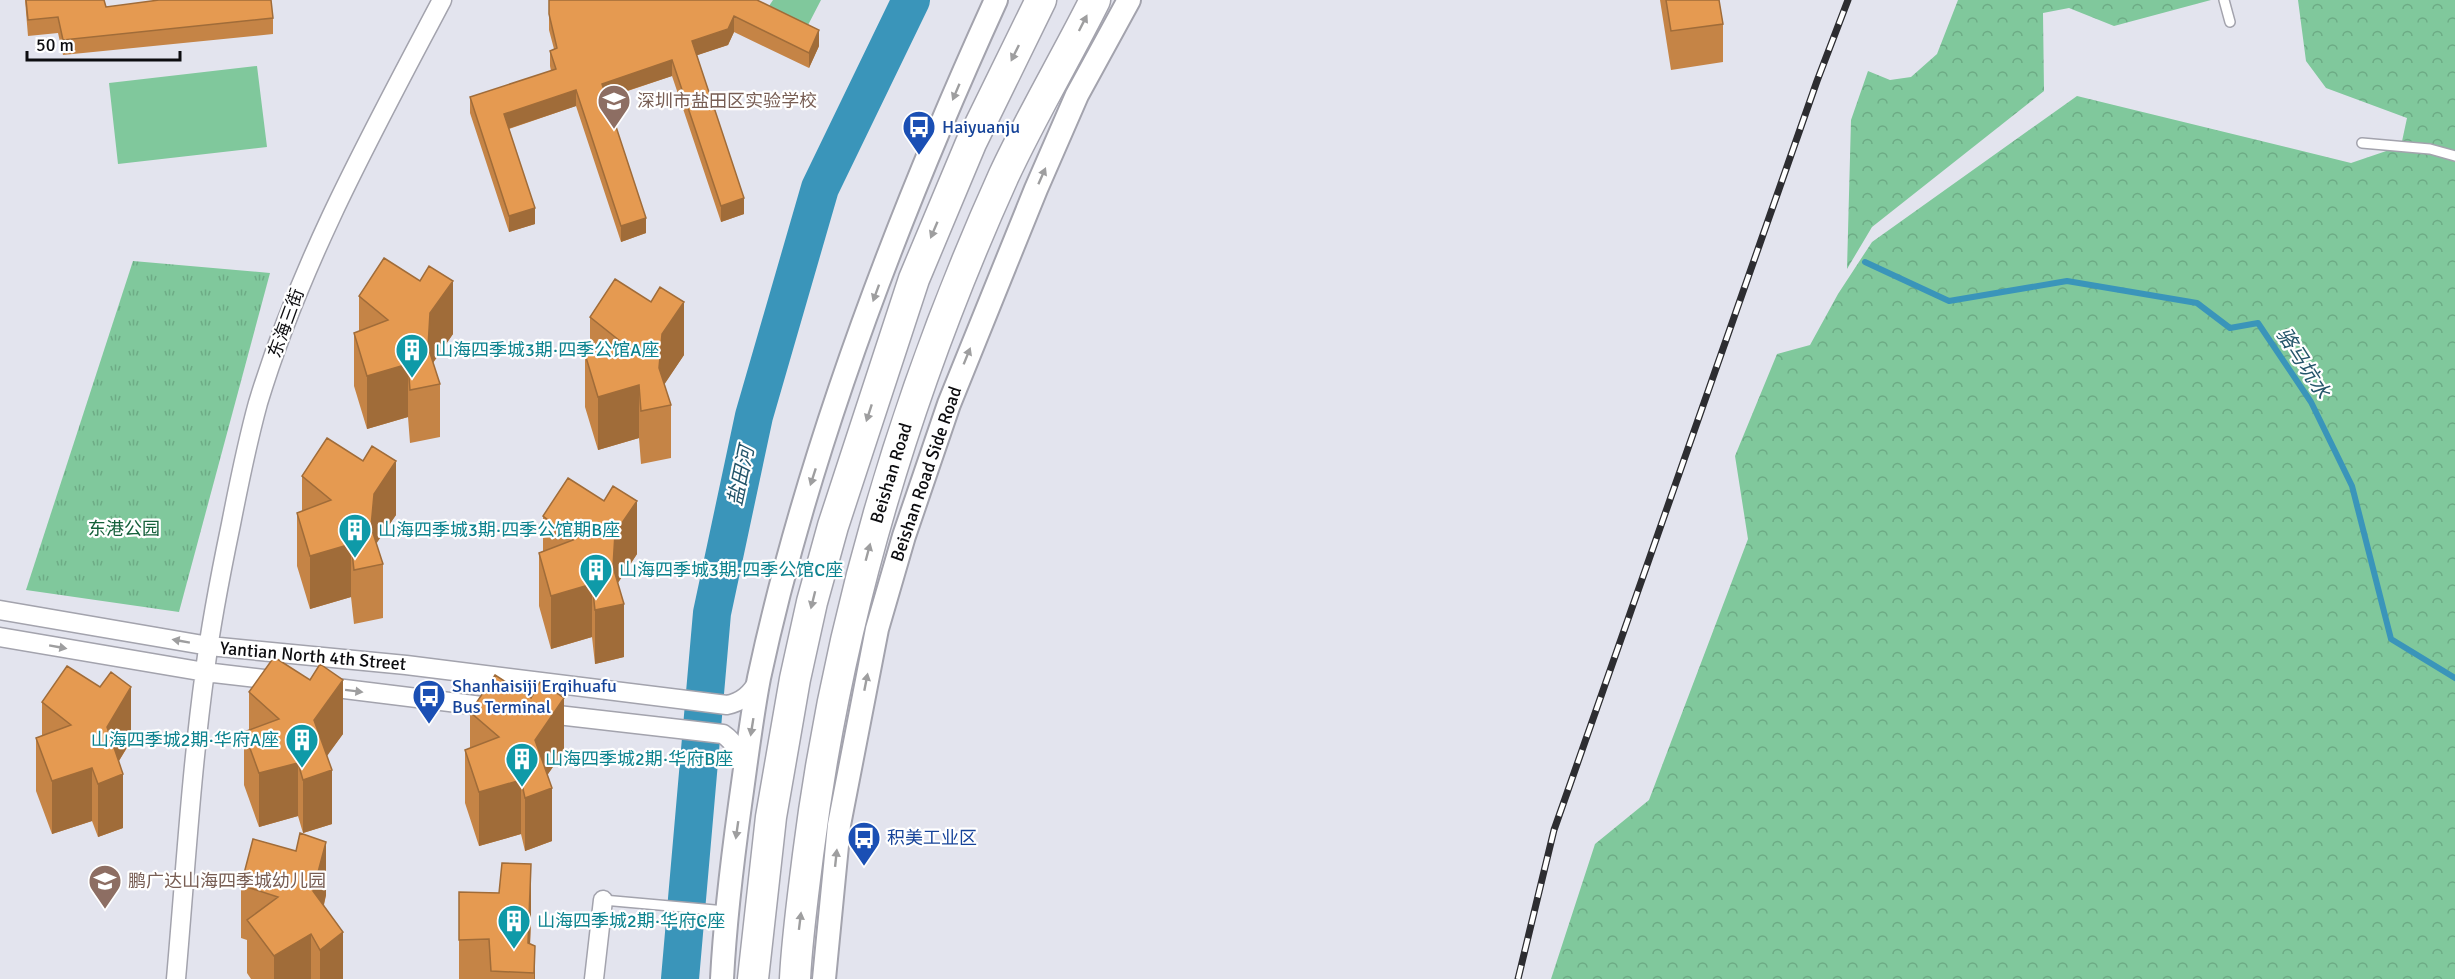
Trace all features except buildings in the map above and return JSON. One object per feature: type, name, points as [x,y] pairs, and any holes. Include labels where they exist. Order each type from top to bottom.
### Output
[{"type":"main road","points":[[753,979],[771,817],[793,690],[812,602],[833,526],[914,279],[971,143],[1041,0]]},
{"type":"main road","name":"Beishan Road","points":[[795,979],[813,821],[831,712],[858,588],[883,494],[920,378],[964,266],[1006,172],[1065,88],[1095,0]]},
{"type":"street","name":"东海三街","points":[[176,979],[205,672],[244,456],[258,403],[292,306],[359,158],[442,0]]},
{"type":"street","points":[[722,979],[718,909],[745,772],[759,679],[807,497],[850,362],[930,153],[996,0]]},
{"type":"street","name":"Beishan Road Side Road","points":[[824,979],[839,825],[877,629],[904,536],[949,404],[1036,189],[1065,88],[1130,0]]},
{"type":"street","name":"Yantian North 4th Street","points":[[0,610],[209,646],[406,665],[727,705],[744,699],[759,679]]},
{"type":"street","name":"Yantian North 4th Street","points":[[0,637],[205,672],[723,734],[733,741],[738,749],[745,772]]},
{"type":"street","points":[[831,712],[855,740]]},
{"type":"street","points":[[594,979],[603,900]]},
{"type":"lane","points":[[2224,0],[2230,22]]},
{"type":"lane","points":[[2362,143],[2430,149],[2455,156]]},
{"type":"lane","points":[[603,900],[718,909]]},
{"type":"green space","points":[[773,0],[821,0],[807,27],[769,6]]},
{"type":"green space","points":[[1958,0],[2211,0],[2114,26],[2069,8],[2043,13],[2044,91],[1872,227],[1847,269],[1851,120],[1868,71],[1890,80],[1911,77],[1937,54]]},
{"type":"green space","points":[[2298,0],[2455,0],[2455,979],[1551,979],[1595,844],[1649,800],[1748,539],[1735,456],[1777,354],[1810,345],[1838,294],[1872,242],[2077,96],[2351,163],[2401,146],[2407,118],[2326,88],[2306,61]]},
{"type":"green space","points":[[257,66],[267,147],[118,164],[109,83]]},
{"type":"green space","name":"东港公园","points":[[133,261],[270,273],[179,612],[26,590]]},
{"type":"waterway","name":"盐田河","points":[[680,979],[712,613],[754,416],[820,188],[911,0]]},
{"type":"waterway","name":"骆马坑水","points":[[1865,262],[1949,301],[2067,281],[2197,303],[2230,328],[2258,323],[2311,402],[2352,486],[2391,639],[2455,678]]},
{"type":"railway","points":[[1518,979],[1554,830],[1817,81],[1848,0]]},
{"type":"place","name":"深圳市盐田区实验学校","points":[[614,130]]},
{"type":"place","name":"Haiyuanju","points":[[919,156]]},
{"type":"place","name":"山海四季城3期·四季公馆A座","points":[[412,379]]},
{"type":"place","name":"山海四季城3期·四季公馆期B座","points":[[355,559]]},
{"type":"place","name":"山海四季城3期·四季公馆C座","points":[[596,599]]},
{"type":"place","name":"Shanhaisiji Erqihuafu Bus Terminal","points":[[429,725]]},
{"type":"place","name":"山海四季城2期·华府A座","points":[[302,769]]},
{"type":"place","name":"山海四季城2期·华府B座","points":[[522,788]]},
{"type":"place","name":"积美工业区","points":[[864,867]]},
{"type":"place","name":"鹏广达山海四季城幼儿园","points":[[105,910]]},
{"type":"place","name":"山海四季城2期·华府C座","points":[[514,950]]}]
